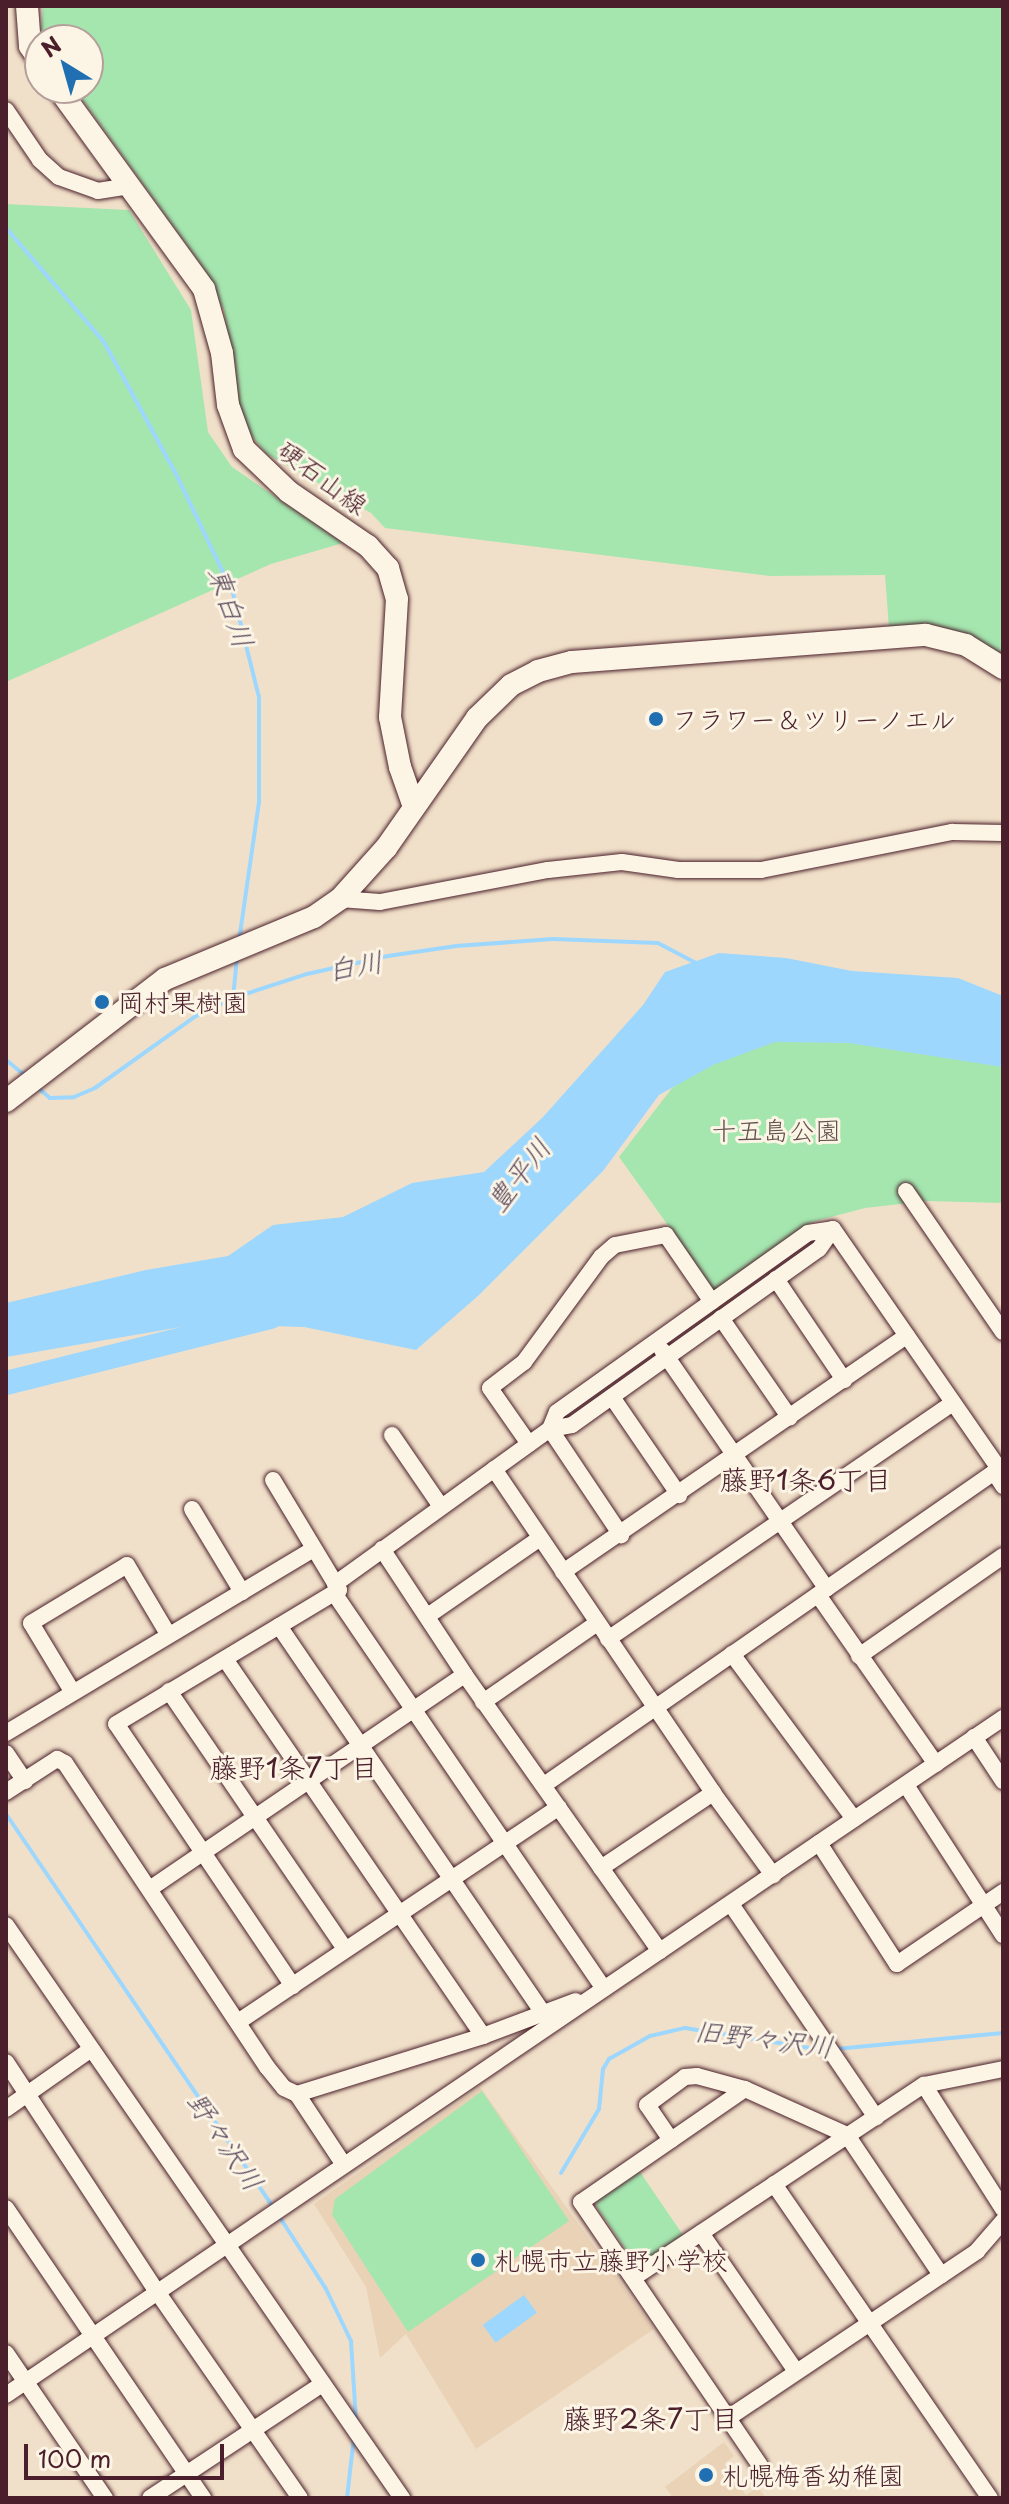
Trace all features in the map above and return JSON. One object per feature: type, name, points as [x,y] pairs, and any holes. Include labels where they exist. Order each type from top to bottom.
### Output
[{"type":"street","name":"硬石山線","points":[[70,104],[204,289],[222,353],[228,405],[244,449],[289,492],[368,546],[388,568],[397,599],[390,717],[400,767],[414,807]]},
{"type":"street","points":[[6,110],[40,160],[59,177],[98,191],[130,186]]},
{"type":"street","points":[[6,1101],[165,979],[314,917],[340,899],[386,848],[477,718],[497,697],[538,671],[572,662],[926,635],[966,645],[1003,668]]},
{"type":"street","points":[[340,899],[380,902],[548,870],[622,862],[678,870],[761,870],[952,832],[1003,833]]},
{"type":"street","points":[[906,1191],[1003,1332]]},
{"type":"street","points":[[293,1986],[116,1724],[279,1626],[334,1588],[440,1505],[550,1429],[572,1425],[819,1249],[833,1229]]},
{"type":"street","points":[[550,1429],[557,1412],[808,1233],[833,1229]]},
{"type":"street","points":[[544,1785],[1000,1473],[833,1229]]},
{"type":"street","points":[[529,1444],[490,1388],[524,1362],[601,1257],[615,1245],[666,1235],[712,1302]]},
{"type":"street","points":[[776,1279],[844,1380]]},
{"type":"street","points":[[721,1318],[790,1418]]},
{"type":"street","points":[[563,1572],[907,1336]]},
{"type":"street","points":[[656,1342],[781,1523],[859,1656],[936,1764]]},
{"type":"street","points":[[612,1397],[679,1495]]},
{"type":"street","points":[[608,1639],[953,1403]]},
{"type":"street","points":[[550,1429],[621,1535]]},
{"type":"street","points":[[392,1435],[440,1505]]},
{"type":"street","points":[[494,1469],[713,1793],[773,1875]]},
{"type":"street","points":[[273,1480],[334,1588],[412,1711],[604,1989]]},
{"type":"street","points":[[192,1509],[242,1592]]},
{"type":"street","points":[[429,1615],[540,1538]]},
{"type":"street","points":[[6,1733],[313,1549]]},
{"type":"street","points":[[382,1549],[429,1615],[483,1702],[660,1951]]},
{"type":"street","points":[[859,1656],[1003,1556]]},
{"type":"street","points":[[72,1691],[31,1623],[127,1565],[168,1634]]},
{"type":"street","points":[[483,1702],[597,1623]]},
{"type":"street","points":[[279,1626],[544,2014]]},
{"type":"street","points":[[732,1654],[854,1819]]},
{"type":"street","points":[[225,1659],[483,2036]]},
{"type":"street","points":[[151,1888],[465,1675]]},
{"type":"street","points":[[169,1691],[345,1949]]},
{"type":"street","points":[[6,2395],[1003,1718]]},
{"type":"street","points":[[974,1737],[1003,1781]]},
{"type":"street","points":[[6,1753],[16,1786],[57,1759],[65,1763],[238,2022],[284,2088],[297,2094],[344,2165]]},
{"type":"street","points":[[906,1785],[1003,1935]]},
{"type":"street","points":[[601,1868],[713,1793]]},
{"type":"street","points":[[238,2022],[559,1807]]},
{"type":"street","points":[[819,1843],[897,1964],[1003,1892]]},
{"type":"street","points":[[731,1904],[876,2117]]},
{"type":"street","points":[[6,1925],[402,2498]]},
{"type":"street","points":[[297,2094],[483,2036],[604,1989]]},
{"type":"street","points":[[6,2109],[90,2050]]},
{"type":"street","points":[[6,2062],[158,2293],[300,2498]]},
{"type":"street","points":[[633,2278],[924,2085],[1003,2069]]},
{"type":"street","points":[[671,2140],[647,2105],[685,2077],[697,2076],[745,2089],[847,2135],[941,2275]]},
{"type":"street","points":[[924,2085],[1003,2209]]},
{"type":"street","points":[[745,2089],[581,2202],[760,2465]]},
{"type":"street","points":[[774,2184],[990,2498]]},
{"type":"street","points":[[6,2208],[203,2498]]},
{"type":"street","points":[[728,2418],[977,2251],[1003,2221]]},
{"type":"street","points":[[701,2233],[796,2371]]},
{"type":"street","points":[[6,2353],[105,2498]]},
{"type":"street","points":[[150,2498],[188,2476],[322,2384]]},
{"type":"shaded area","name":"札幌市立藤野小学校","points":[[480,2087],[654,2329],[476,2449],[406,2334],[380,2358],[366,2287],[314,2204]]},
{"type":"shaded area","name":"札幌梅香幼稚園","points":[[724,2442],[734,2456],[724,2464],[746,2495],[758,2487],[766,2498],[673,2498],[665,2487]]},
{"type":"green space","points":[[43,6],[1003,6],[1003,658],[964,633],[889,628],[885,575],[770,576],[385,528],[371,513],[267,454],[246,430],[237,406],[224,311],[207,273],[86,104],[104,104],[104,24],[41,24]]},
{"type":"green space","points":[[6,204],[129,210],[191,310],[208,432],[232,467],[343,543],[271,564],[6,682]]},
{"type":"green space","name":"十五島公園","points":[[776,1024],[1003,1056],[1003,1203],[926,1201],[865,1208],[812,1222],[715,1291],[619,1157],[672,1088],[723,1043]]},
{"type":"green space","points":[[482,2091],[569,2221],[408,2332],[332,2215],[335,2199]]},
{"type":"green space","points":[[640,2172],[683,2235],[640,2264],[635,2263],[596,2206],[597,2201]]},
{"type":"water","points":[[719,953],[786,958],[852,971],[958,978],[1003,996],[1003,1067],[849,1043],[775,1042],[713,1065],[659,1095],[603,1171],[478,1296],[416,1350],[304,1327],[199,1324],[6,1357],[6,1303],[146,1270],[228,1256],[273,1225],[343,1217],[412,1183],[484,1172],[543,1117],[643,1005],[665,972]]},
{"type":"water","points":[[524,2295],[537,2313],[496,2343],[483,2325]]},
{"type":"waterway","name":"東白川","points":[[6,228],[104,342],[176,474],[233,593],[259,697],[259,802],[239,941]]},
{"type":"waterway","name":"白川","points":[[36,1086],[50,1098],[74,1097],[95,1088],[196,1016],[233,998],[307,974],[388,956],[456,946],[553,939],[658,943],[698,964]]},
{"type":"waterway","name":"東白川","points":[[233,998],[237,958]]},
{"type":"waterway","name":"白川","points":[[6,1060],[27,1077]]},
{"type":"waterway","name":"豊平川","points":[[6,1383],[270,1317]]},
{"type":"waterway","name":"野々沢川","points":[[6,1814],[274,2209]]},
{"type":"waterway","name":"旧野々沢川","points":[[561,2173],[599,2109],[603,2069],[609,2059],[650,2036],[685,2028],[823,2050]]},
{"type":"waterway","name":"旧野々沢川","points":[[836,2049],[1003,2033]]},
{"type":"waterway","name":"野々沢川","points":[[279,2216],[326,2289],[351,2341],[356,2420]]},
{"type":"waterway","name":"野々沢川","points":[[347,2498],[354,2437]]},
{"type":"place","name":"フラワー＆ツリーノエル","points":[[656,719]]},
{"type":"place","name":"岡村果樹園","points":[[102,1002]]},
{"type":"place","name":"札幌市立藤野小学校","points":[[478,2260]]},
{"type":"place","name":"札幌梅香幼稚園","points":[[706,2475]]},
{"type":"district","name":"藤野1条6丁目","points":[[806,1479]]},
{"type":"district","name":"藤野1条7丁目","points":[[294,1767]]},
{"type":"district","name":"藤野2条7丁目","points":[[651,2418]]}]
